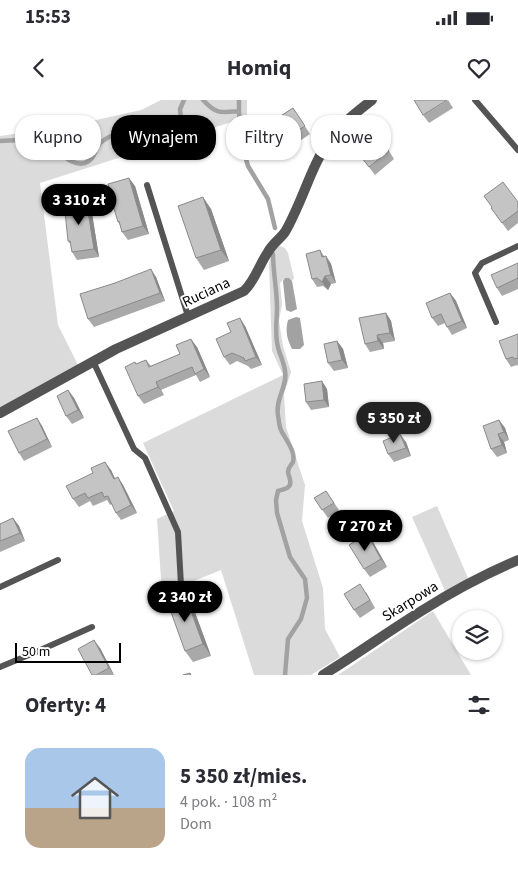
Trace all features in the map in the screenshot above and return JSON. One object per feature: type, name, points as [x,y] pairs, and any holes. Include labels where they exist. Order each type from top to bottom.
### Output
[{"type":"street","name":"Ruciana","points":[[0,413],[116,349],[244,291],[251,284],[266,254],[284,233],[323,150],[334,134],[372,100]]},
{"type":"street","name":"Skarpowa","points":[[324,675],[450,593],[518,560]]},
{"type":"lane","points":[[475,100],[518,150]]},
{"type":"lane","points":[[147,185],[188,316]]},
{"type":"lane","points":[[496,322],[475,272],[482,263],[518,246]]},
{"type":"lane","points":[[93,361],[134,449],[145,458],[178,532],[181,585]]},
{"type":"lane","points":[[0,587],[58,560]]},
{"type":"lane","points":[[0,667],[92,627]]},
{"type":"shaded area","points":[[161,100],[247,100],[247,115],[226,115],[226,124],[216,127],[216,115],[118,115],[141,110]]},
{"type":"shaded area","points":[[111,117],[112,160],[40,183],[58,325],[78,365],[0,408],[0,136],[15,134],[15,160],[101,160],[101,119]]},
{"type":"shaded area","points":[[280,246],[285,248],[288,253],[294,278],[292,281],[289,278],[285,278],[280,283],[282,304],[279,321],[283,346],[291,372],[284,394],[286,427],[305,485],[302,521],[323,588],[325,629],[340,657],[311,675],[254,675],[221,570],[162,594],[157,519],[174,511],[143,443],[283,375],[272,351],[269,265],[272,254]]},
{"type":"shaded area","points":[[285,278],[289,278],[292,281],[297,309],[291,312],[286,310],[283,281]]},
{"type":"shaded area","points":[[296,317],[300,318],[304,345],[300,349],[292,349],[287,335],[287,324],[288,320]]},
{"type":"shaded area","points":[[437,506],[468,578],[446,593],[412,517]]},
{"type":"shaded area","points":[[433,611],[452,643],[452,660],[462,660],[471,675],[338,675]]},
{"type":"building","points":[[414,100],[447,100],[423,115]]},
{"type":"building","points":[[293,108],[298,115],[282,115]]},
{"type":"building","points":[[301,120],[305,126],[301,129]]},
{"type":"building","points":[[364,160],[378,160],[369,167]]},
{"type":"building","points":[[129,178],[143,226],[122,232],[108,184]]},
{"type":"building","points":[[503,182],[518,202],[518,211],[502,223],[484,196]]},
{"type":"building","points":[[203,197],[221,250],[196,258],[178,206]]},
{"type":"building","points":[[86,199],[94,249],[72,252],[70,241],[68,241],[64,202]]},
{"type":"building","points":[[320,250],[322,257],[326,256],[331,275],[325,276],[322,282],[317,278],[312,279],[306,254]]},
{"type":"building","points":[[518,263],[518,278],[497,288],[491,275]]},
{"type":"building","points":[[151,269],[160,293],[88,319],[80,294]]},
{"type":"building","points":[[450,293],[462,321],[447,327],[441,314],[432,318],[426,303]]},
{"type":"building","points":[[386,313],[390,333],[377,335],[378,341],[365,344],[359,318]]},
{"type":"building","points":[[240,318],[256,357],[245,361],[244,358],[232,353],[224,357],[216,339],[231,332],[227,323]]},
{"type":"building","points":[[518,334],[518,358],[506,359],[499,341]]},
{"type":"building","points":[[191,339],[204,369],[195,374],[192,367],[156,382],[158,387],[138,396],[125,367],[135,362],[136,364],[146,360],[149,367],[180,354],[176,345]]},
{"type":"building","points":[[337,341],[342,360],[328,363],[324,344]]},
{"type":"building","points":[[322,381],[324,400],[306,402],[304,384]]},
{"type":"building","points":[[68,390],[78,410],[66,416],[57,396]]},
{"type":"building","points":[[37,418],[47,439],[19,453],[8,431]]},
{"type":"building","points":[[499,420],[504,432],[498,434],[502,445],[491,449],[483,426]]},
{"type":"building","points":[[400,434],[406,448],[388,454],[383,441]]},
{"type":"building","points":[[105,462],[114,479],[118,477],[131,505],[116,513],[108,496],[104,497],[102,492],[88,498],[85,493],[73,499],[66,486],[93,473],[91,468]]},
{"type":"building","points":[[326,491],[334,503],[322,510],[314,498]]},
{"type":"building","points":[[13,518],[20,533],[0,541],[0,524]]},
{"type":"building","points":[[367,534],[381,559],[364,569],[349,545]]},
{"type":"building","points":[[360,584],[370,600],[354,610],[344,594]]},
{"type":"building","points":[[185,595],[203,644],[185,651],[167,601]]},
{"type":"building","points":[[94,640],[109,668],[96,675],[92,675],[78,649]]},
{"type":"waterway","points":[[0,141],[40,142],[51,146],[75,163],[85,163],[92,158],[101,142],[111,136],[148,144],[163,143],[170,140],[182,130],[180,109],[184,100]]},
{"type":"waterway","points":[[203,100],[211,108],[219,112],[239,111],[239,100]]},
{"type":"waterway","points":[[239,111],[241,142],[248,166],[268,199],[275,228]]},
{"type":"waterway","points":[[273,254],[277,301],[276,338],[285,377],[278,403],[278,416],[280,428],[292,449],[294,458],[288,470],[290,485],[278,491],[276,500],[277,513],[290,557],[305,579],[307,598],[301,619],[288,639],[285,675]]}]
